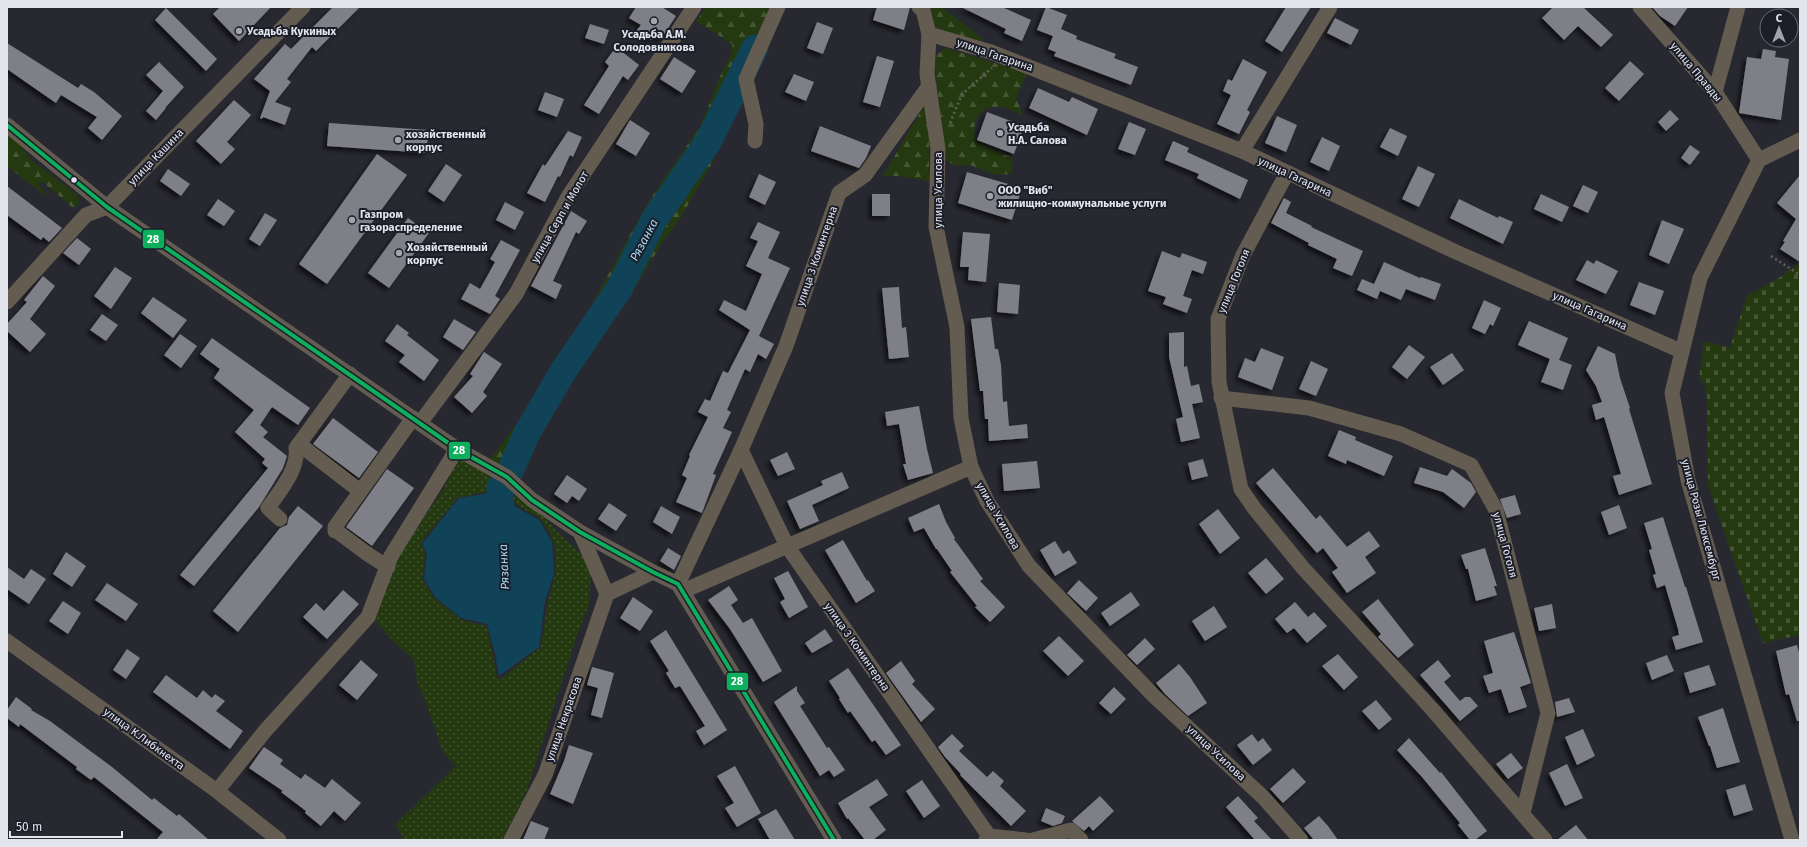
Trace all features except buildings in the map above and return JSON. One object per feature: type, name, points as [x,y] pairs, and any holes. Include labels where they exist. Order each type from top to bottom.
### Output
[{"type":"street","name":"улица Кашина","points":[[7,302],[86,215],[107,207],[303,7]]},
{"type":"street","name":"улица Серп и Молот","points":[[388,567],[336,531],[335,527],[360,491],[516,294],[568,197],[694,7]]},
{"type":"street","points":[[754,141],[756,124],[746,79],[778,7]]},
{"type":"street","points":[[919,7],[923,10],[929,34]]},
{"type":"street","points":[[1242,151],[1330,7]]},
{"type":"street","name":"улица Правды","points":[[1640,7],[1715,92],[1759,160]]},
{"type":"street","points":[[1715,92],[1738,7]]},
{"type":"street","name":"улица Гагарина","points":[[929,34],[1005,57],[1242,151],[1456,252],[1680,352]]},
{"type":"street","name":"улица Усилова","points":[[929,34],[927,74],[938,149],[936,227],[957,327],[961,418],[971,467],[987,501],[1029,566],[1154,696],[1264,798],[1301,840]]},
{"type":"street","name":"улица 3 Коминтерна","points":[[680,588],[786,346],[839,193],[865,175],[929,86]]},
{"type":"street","points":[[7,125],[107,207],[457,449],[507,477],[532,500],[580,532],[680,588],[834,840]]},
{"type":"street","points":[[1759,160],[1800,140]]},
{"type":"street","name":"улица Розы Люксембург","points":[[1759,160],[1700,278],[1680,352],[1672,393],[1688,480],[1792,840]]},
{"type":"street","name":"улица Гоголя","points":[[1287,173],[1243,255],[1218,319],[1219,382],[1221,398],[1241,489],[1254,508],[1303,568],[1432,709],[1545,840]]},
{"type":"street","points":[[280,519],[268,508],[292,470],[297,452],[296,448],[350,374]]},
{"type":"street","name":"улица Гоголя","points":[[1221,398],[1309,408],[1401,434],[1471,465],[1496,510],[1548,713],[1523,813]]},
{"type":"street","points":[[299,444],[360,491]]},
{"type":"street","points":[[217,791],[265,731],[368,617],[391,556],[457,449]]},
{"type":"street","name":"улица 3 Коминтерна","points":[[741,450],[787,546],[988,838],[1026,840]]},
{"type":"street","points":[[680,588],[787,546],[971,467]]},
{"type":"street","points":[[580,532],[607,594],[653,572]]},
{"type":"street","name":"улица Некрасова","points":[[511,840],[544,775],[607,594]]},
{"type":"street","name":"улица К.Либкнехта","points":[[7,642],[217,791],[279,840]]},
{"type":"street","points":[[1033,840],[1071,830],[1081,840]]},
{"type":"path","points":[[938,149],[962,94],[1005,57]]},
{"type":"path","points":[[1771,256],[1800,275]]},
{"type":"green space","points":[[706,7],[769,7],[762,28],[737,70],[740,96],[739,105],[711,165],[681,217],[662,243],[632,293],[574,370],[556,397],[519,476],[489,461],[533,402],[586,315],[647,204],[701,125],[723,69],[732,53],[732,44],[696,21]]},
{"type":"green space","points":[[930,7],[942,7],[983,39],[981,44],[935,27]]},
{"type":"green space","points":[[945,48],[1005,66],[1022,68],[1026,75],[1016,98],[1023,115],[1001,107],[993,107],[980,114],[976,121],[976,141],[1013,158],[1011,174],[995,175],[970,165],[954,165],[947,161],[934,64],[936,56]]},
{"type":"green space","points":[[929,97],[929,181],[899,176],[883,176]]},
{"type":"green space","points":[[7,127],[31,160],[77,194],[80,203],[73,208],[42,181],[38,184],[48,198],[7,166]]},
{"type":"green space","points":[[1800,262],[1800,635],[1763,643],[1708,486],[1707,397],[1705,385],[1699,378],[1704,341],[1730,348],[1747,296],[1782,276]]},
{"type":"green space","points":[[459,455],[476,465],[496,482],[494,490],[457,498],[422,541],[421,544],[425,555],[422,579],[433,597],[461,620],[486,626],[497,678],[501,679],[541,647],[548,602],[555,575],[555,545],[550,533],[540,518],[498,491],[500,487],[540,510],[554,529],[578,551],[591,566],[589,604],[576,638],[524,799],[502,840],[401,840],[403,836],[395,825],[456,766],[443,752],[423,695],[418,686],[414,660],[391,639],[372,617],[394,561],[445,487]]},
{"type":"water","points":[[496,492],[516,507],[539,520],[552,542],[554,574],[545,601],[539,647],[499,676],[487,624],[461,618],[435,597],[424,578],[427,554],[422,544],[459,498]]},
{"type":"waterway","name":"Рязанка","points":[[510,471],[527,433],[564,370],[619,289],[654,220],[708,142],[755,48]]},
{"type":"waterway","name":"Рязанка","points":[[500,487],[502,532]]},
{"type":"transit line","name":"28","points":[[7,125],[107,207],[457,449],[507,477],[532,500],[580,532],[678,584],[834,840]]},
{"type":"place","name":"Усадьба А.М. Солодовникова","points":[[654,21]]},
{"type":"place","name":"Усадьба Кукиных","points":[[239,31]]},
{"type":"place","name":"Усадьба Н.А. Салова","points":[[1000,133]]},
{"type":"place","name":"хозяйственный корпус","points":[[398,140]]},
{"type":"place","name":"ООО \"Виб\" жилищно-коммунальные услуги","points":[[990,196]]},
{"type":"place","name":"Газпром газораспределение","points":[[352,220]]},
{"type":"place","name":"Хозяйственный корпус","points":[[399,253]]}]
